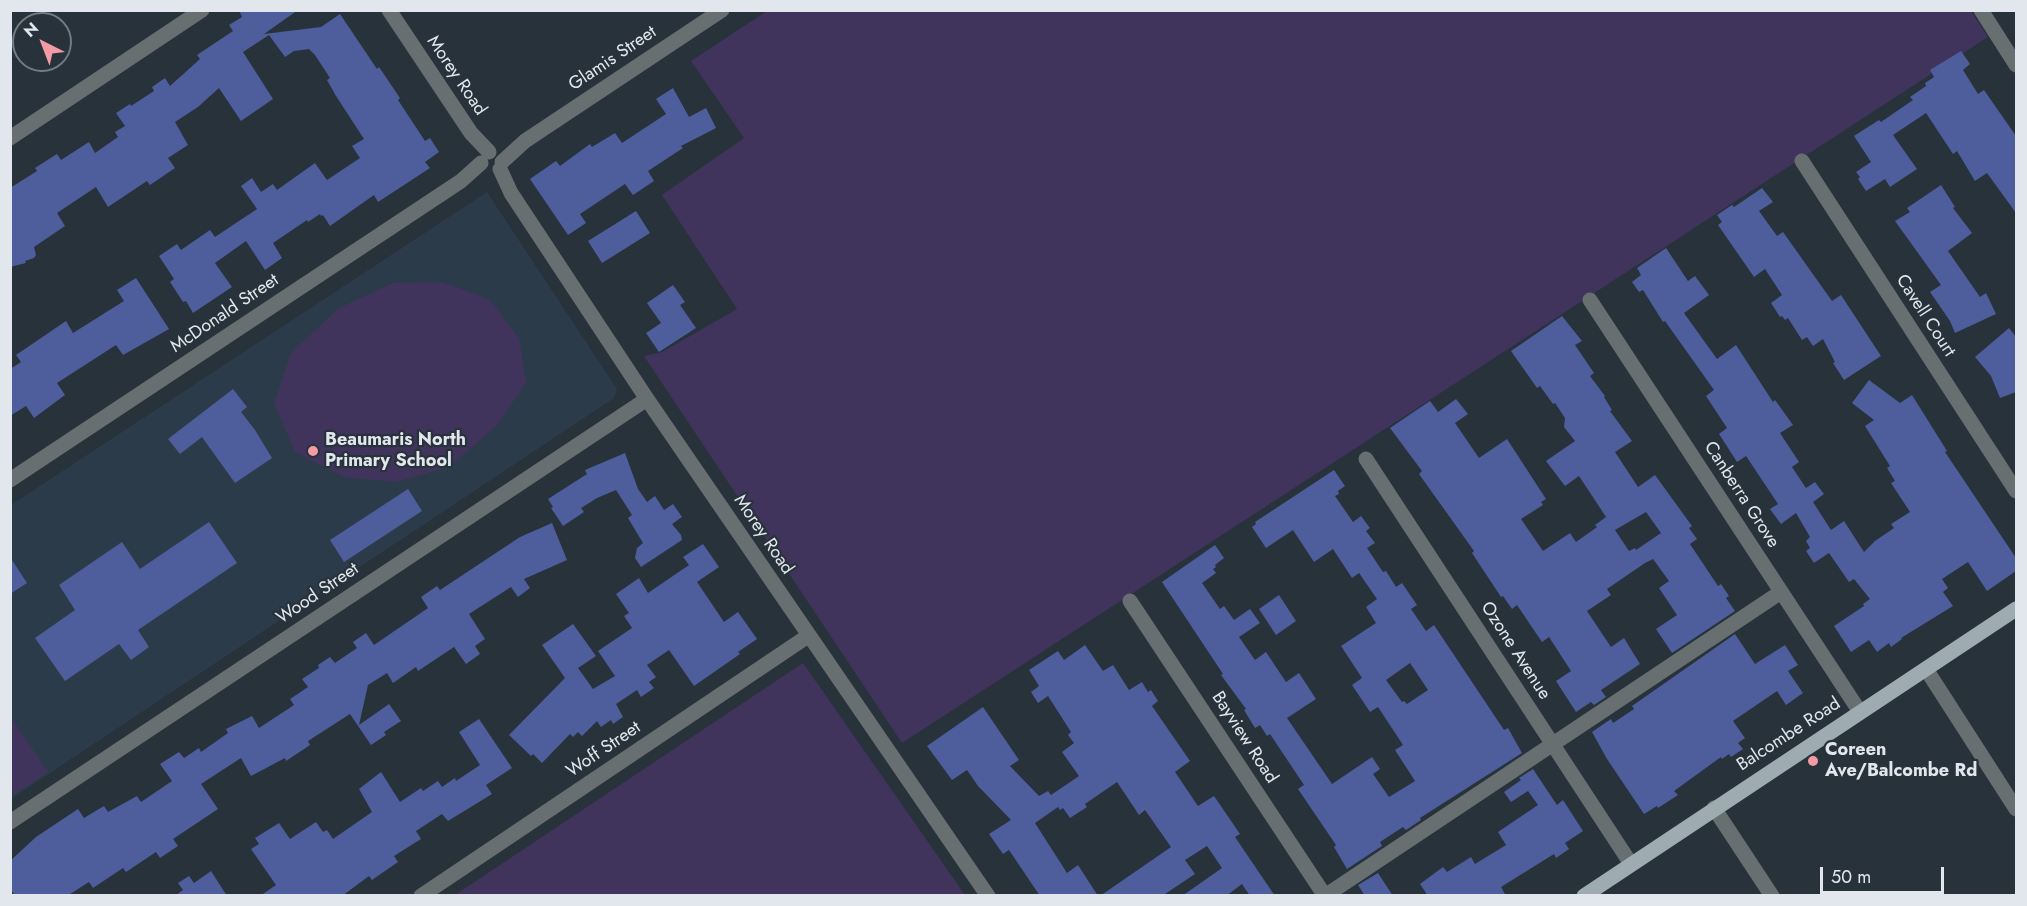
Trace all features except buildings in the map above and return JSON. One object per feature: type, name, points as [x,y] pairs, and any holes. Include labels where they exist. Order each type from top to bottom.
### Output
[{"type":"main road","name":"Balcombe Road","points":[[1584,896],[2016,609]]},
{"type":"street","points":[[10,138],[201,10]]},
{"type":"street","name":"Morey Road","points":[[389,10],[647,399],[988,896]]},
{"type":"street","name":"Glamis Street","points":[[491,163],[705,15],[722,10]]},
{"type":"street","points":[[1981,10],[2016,65]]},
{"type":"street","name":"Cavell Court","points":[[1802,161],[2016,491]]},
{"type":"street","name":"McDonald Street","points":[[10,480],[460,180],[491,163]]},
{"type":"street","name":"Canberra Grove","points":[[1590,300],[1860,712]]},
{"type":"street","name":"Wood Street","points":[[10,822],[647,399]]},
{"type":"street","name":"Ozone Avenue","points":[[1366,459],[1631,864]]},
{"type":"street","points":[[1325,896],[1781,592]]},
{"type":"street","name":"Bayview Road","points":[[1130,601],[1325,896]]},
{"type":"street","name":"Woff Street","points":[[421,896],[808,636]]},
{"type":"street","points":[[1926,669],[2016,809]]},
{"type":"street","points":[[1714,808],[1772,896]]},
{"type":"shaded area","points":[[1970,10],[1988,37],[902,743],[644,356],[662,352],[737,309],[662,195],[744,138],[691,61],[767,11]]},
{"type":"shaded area","name":"Beaumaris North Primary School","points":[[487,192],[617,389],[614,398],[11,799],[11,505]]},
{"type":"shaded area","points":[[441,282],[489,299],[519,338],[526,383],[497,425],[449,467],[395,482],[344,477],[295,452],[274,403],[291,353],[339,308],[393,283]]},
{"type":"shaded area","points":[[803,663],[965,895],[455,895]]},
{"type":"shaded area","points":[[10,716],[48,772],[15,794],[11,787]]},
{"type":"place","name":"Beaumaris North Primary School","points":[[313,451]]},
{"type":"place","name":"Coreen Ave/Balcombe Rd","points":[[1813,761]]}]
